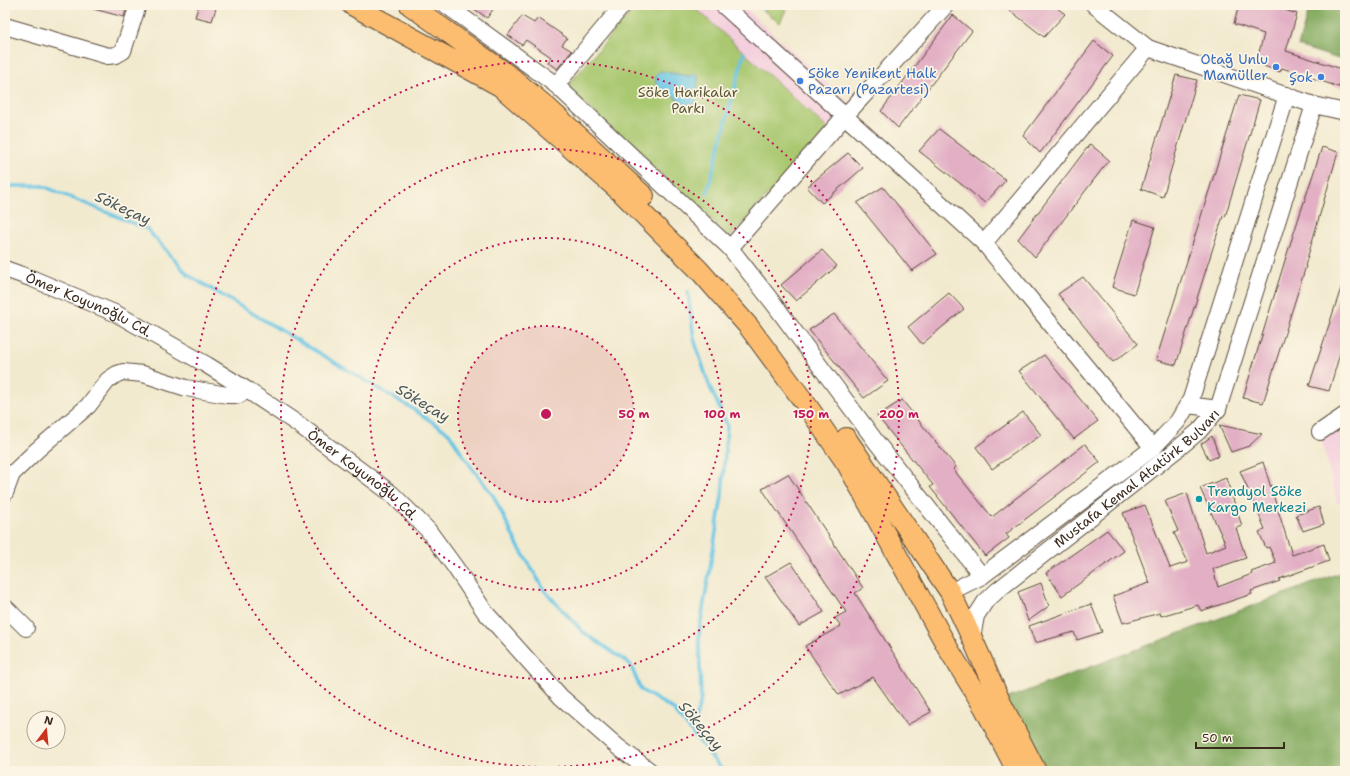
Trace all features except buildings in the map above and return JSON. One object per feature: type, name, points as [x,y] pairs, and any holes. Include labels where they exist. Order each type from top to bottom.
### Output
[{"type":"main road","points":[[352,5],[500,86],[622,193],[699,270],[749,327],[808,407],[843,458],[949,650],[984,706],[1017,771]]},
{"type":"main road","points":[[410,5],[512,78],[630,181],[709,261],[758,317],[820,402],[950,592],[1000,701],[1036,771]]},
{"type":"main road","points":[[924,604],[950,592]]},
{"type":"main road","points":[[949,650],[972,638]]},
{"type":"street","points":[[5,26],[108,56],[116,55],[123,50],[138,5]]},
{"type":"street","points":[[446,5],[556,85],[730,248],[774,304],[877,443],[982,576]]},
{"type":"street","points":[[556,85],[623,5]]},
{"type":"street","points":[[723,5],[984,243],[1153,448]]},
{"type":"street","points":[[730,248],[946,5]]},
{"type":"street","points":[[1094,5],[1148,48],[1314,104],[1345,112]]},
{"type":"street","points":[[984,243],[1148,48]]},
{"type":"street","name":"Mustafa Kemal Atatürk Bulvarı","points":[[950,592],[982,576],[1153,448],[1178,421],[1191,399],[1287,95]]},
{"type":"street","name":"Mustafa Kemal Atatürk Bulvarı","points":[[972,638],[976,616],[985,602],[998,590],[1175,451],[1199,431],[1218,409],[1314,104]]},
{"type":"street","name":"Ömer Koyunoğlu Cd.","points":[[5,269],[117,314],[207,365],[298,424],[392,494],[428,530],[485,612],[561,697],[618,747],[650,771]]},
{"type":"street","points":[[5,493],[12,474],[37,450],[88,406],[108,380],[117,374],[123,372],[143,374],[186,388],[227,396],[239,395],[247,390]]},
{"type":"street","points":[[1188,406],[1218,409]]},
{"type":"street","points":[[1320,432],[1345,415]]},
{"type":"street","points":[[5,607],[26,628]]},
{"type":"shaded area","name":"Söke Yenikent Halk Pazarı (Pazartesi)","points":[[692,5],[741,5],[849,103],[828,129]]},
{"type":"shaded area","points":[[1345,415],[1345,501],[1337,503],[1320,432]]},
{"type":"green space","name":"Söke Harikalar Parkı","points":[[637,5],[692,5],[828,129],[730,237],[573,93],[570,83]]},
{"type":"green space","points":[[756,5],[788,5],[780,23]]},
{"type":"green space","points":[[1310,5],[1345,5],[1345,61],[1298,46]]},
{"type":"green space","points":[[1345,571],[1345,771],[1036,771],[1000,701]]},
{"type":"water","points":[[660,71],[689,76],[698,74],[695,104],[685,105],[672,95],[659,88],[656,84],[656,75]]},
{"type":"waterway","points":[[762,9],[763,5]]},
{"type":"waterway","points":[[707,193],[744,53]]},
{"type":"waterway","name":"Sökeçay","points":[[5,186],[43,186],[147,229],[188,275],[413,409],[449,433],[467,461],[494,497],[517,544],[545,591],[583,632],[630,664],[641,690],[673,709],[723,771]]},
{"type":"waterway","points":[[688,292],[694,339],[709,385],[727,425],[722,496],[699,633],[701,699],[692,732]]},
{"type":"place","name":"Otağ Unlu Mamüller","points":[[1276,67]]},
{"type":"place","name":"Şok","points":[[1321,77]]},
{"type":"place","name":"Söke Yenikent Halk Pazarı (Pazartesi)","points":[[800,81]]},
{"type":"place","name":"Trendyol Söke Kargo Merkezi","points":[[1199,499]]}]
